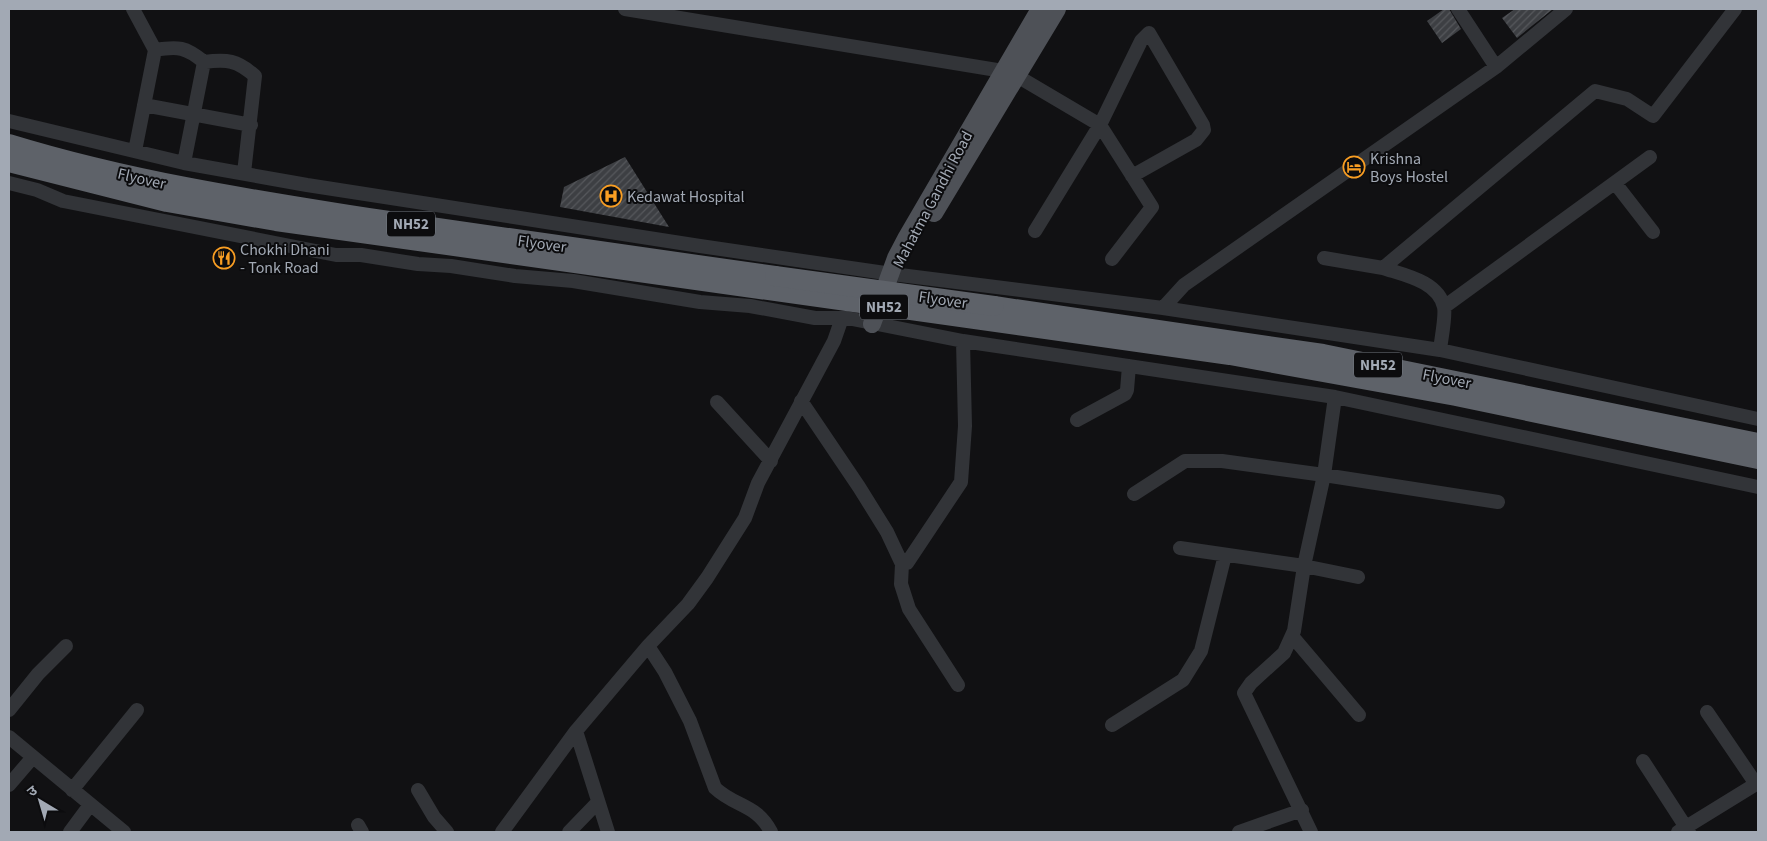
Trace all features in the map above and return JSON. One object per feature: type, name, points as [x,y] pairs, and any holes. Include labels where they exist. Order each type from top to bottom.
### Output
[{"type":"highway","name":"Flyover","points":[[9,144],[49,156],[182,187],[317,210],[1323,354],[1758,443]]},
{"type":"highway","name":"NH52","points":[[9,162],[167,202],[276,221],[875,315],[1230,355],[1335,373],[1758,459]]},
{"type":"main road","name":"Mahatma Gandhi Road","points":[[1010,74],[1040,9]]},
{"type":"main road","name":"Mahatma Gandhi Road","points":[[875,315],[892,274],[896,258],[907,237],[1010,74],[1057,9]]},
{"type":"street","points":[[133,9],[155,50],[135,151]]},
{"type":"street","points":[[625,9],[1010,74],[1100,125],[1152,206],[1112,259]]},
{"type":"street","points":[[1458,9],[1496,67]]},
{"type":"street","points":[[1163,308],[1184,285],[1496,67],[1566,9]]},
{"type":"street","points":[[1383,268],[1595,91],[1627,99],[1653,116],[1735,9]]},
{"type":"street","points":[[1035,231],[1100,125],[1141,41],[1147,34],[1151,34],[1203,125],[1204,130],[1196,140],[1132,176]]},
{"type":"street","points":[[155,50],[176,46],[192,52],[204,62],[226,59],[245,67],[255,76],[251,125],[244,172]]},
{"type":"street","points":[[184,163],[204,62]]},
{"type":"street","points":[[144,105],[251,125]]},
{"type":"street","points":[[9,121],[184,163],[244,172],[307,185],[892,274],[1163,308],[1440,350],[1758,419]]},
{"type":"street","points":[[1444,307],[1650,157]]},
{"type":"street","points":[[9,183],[37,190],[63,201],[336,255],[361,255],[515,276],[573,281],[700,302],[750,306],[815,318],[875,315],[963,341],[1335,397],[1758,487]]},
{"type":"street","points":[[1615,183],[1653,232]]},
{"type":"street","points":[[1324,258],[1383,268],[1424,281],[1444,307],[1440,350]]},
{"type":"street","points":[[502,832],[576,731],[648,646],[688,604],[707,578],[746,518],[758,483],[771,461],[784,430],[834,341],[842,318]]},
{"type":"street","points":[[902,564],[907,563],[913,557],[961,482],[965,417],[963,341]]},
{"type":"street","points":[[1077,420],[1125,394],[1129,366]]},
{"type":"street","points":[[1311,832],[1244,693],[1251,683],[1284,653],[1292,636],[1304,566],[1324,475],[1335,397]]},
{"type":"street","points":[[801,401],[887,532],[902,564],[901,584],[909,609],[958,685]]},
{"type":"street","points":[[717,402],[771,461]]},
{"type":"street","points":[[1134,494],[1186,461],[1229,462],[1498,502]]},
{"type":"street","points":[[1180,548],[1304,566],[1358,577]]},
{"type":"street","points":[[1112,725],[1183,680],[1201,651],[1225,555]]},
{"type":"street","points":[[1292,636],[1360,715]]},
{"type":"street","points":[[9,710],[38,674],[66,646]]},
{"type":"street","points":[[648,646],[665,672],[690,721],[715,788],[722,795],[751,808],[766,822],[771,832]]},
{"type":"street","points":[[72,790],[137,710]]},
{"type":"street","points":[[1643,761],[1685,831],[1757,784],[1707,712]]},
{"type":"street","points":[[576,731],[608,832]]},
{"type":"street","points":[[9,737],[124,832]]},
{"type":"street","points":[[9,785],[33,757]]},
{"type":"street","points":[[418,790],[434,817],[447,832]]},
{"type":"street","points":[[568,832],[598,802]]},
{"type":"street","points":[[70,832],[90,805]]},
{"type":"street","points":[[1239,832],[1302,810]]},
{"type":"building","points":[[1444,9],[1449,9],[1461,29],[1442,43],[1427,21]]},
{"type":"building","points":[[1515,9],[1553,9],[1517,38],[1502,18]]},
{"type":"building","points":[[625,157],[669,227],[560,207],[564,187]]},
{"type":"place","name":"Krishna Boys Hostel","points":[[1354,167]]},
{"type":"place","name":"Kedawat Hospital","points":[[611,196]]},
{"type":"place","name":"Chokhi Dhani - Tonk Road","points":[[224,258]]}]
